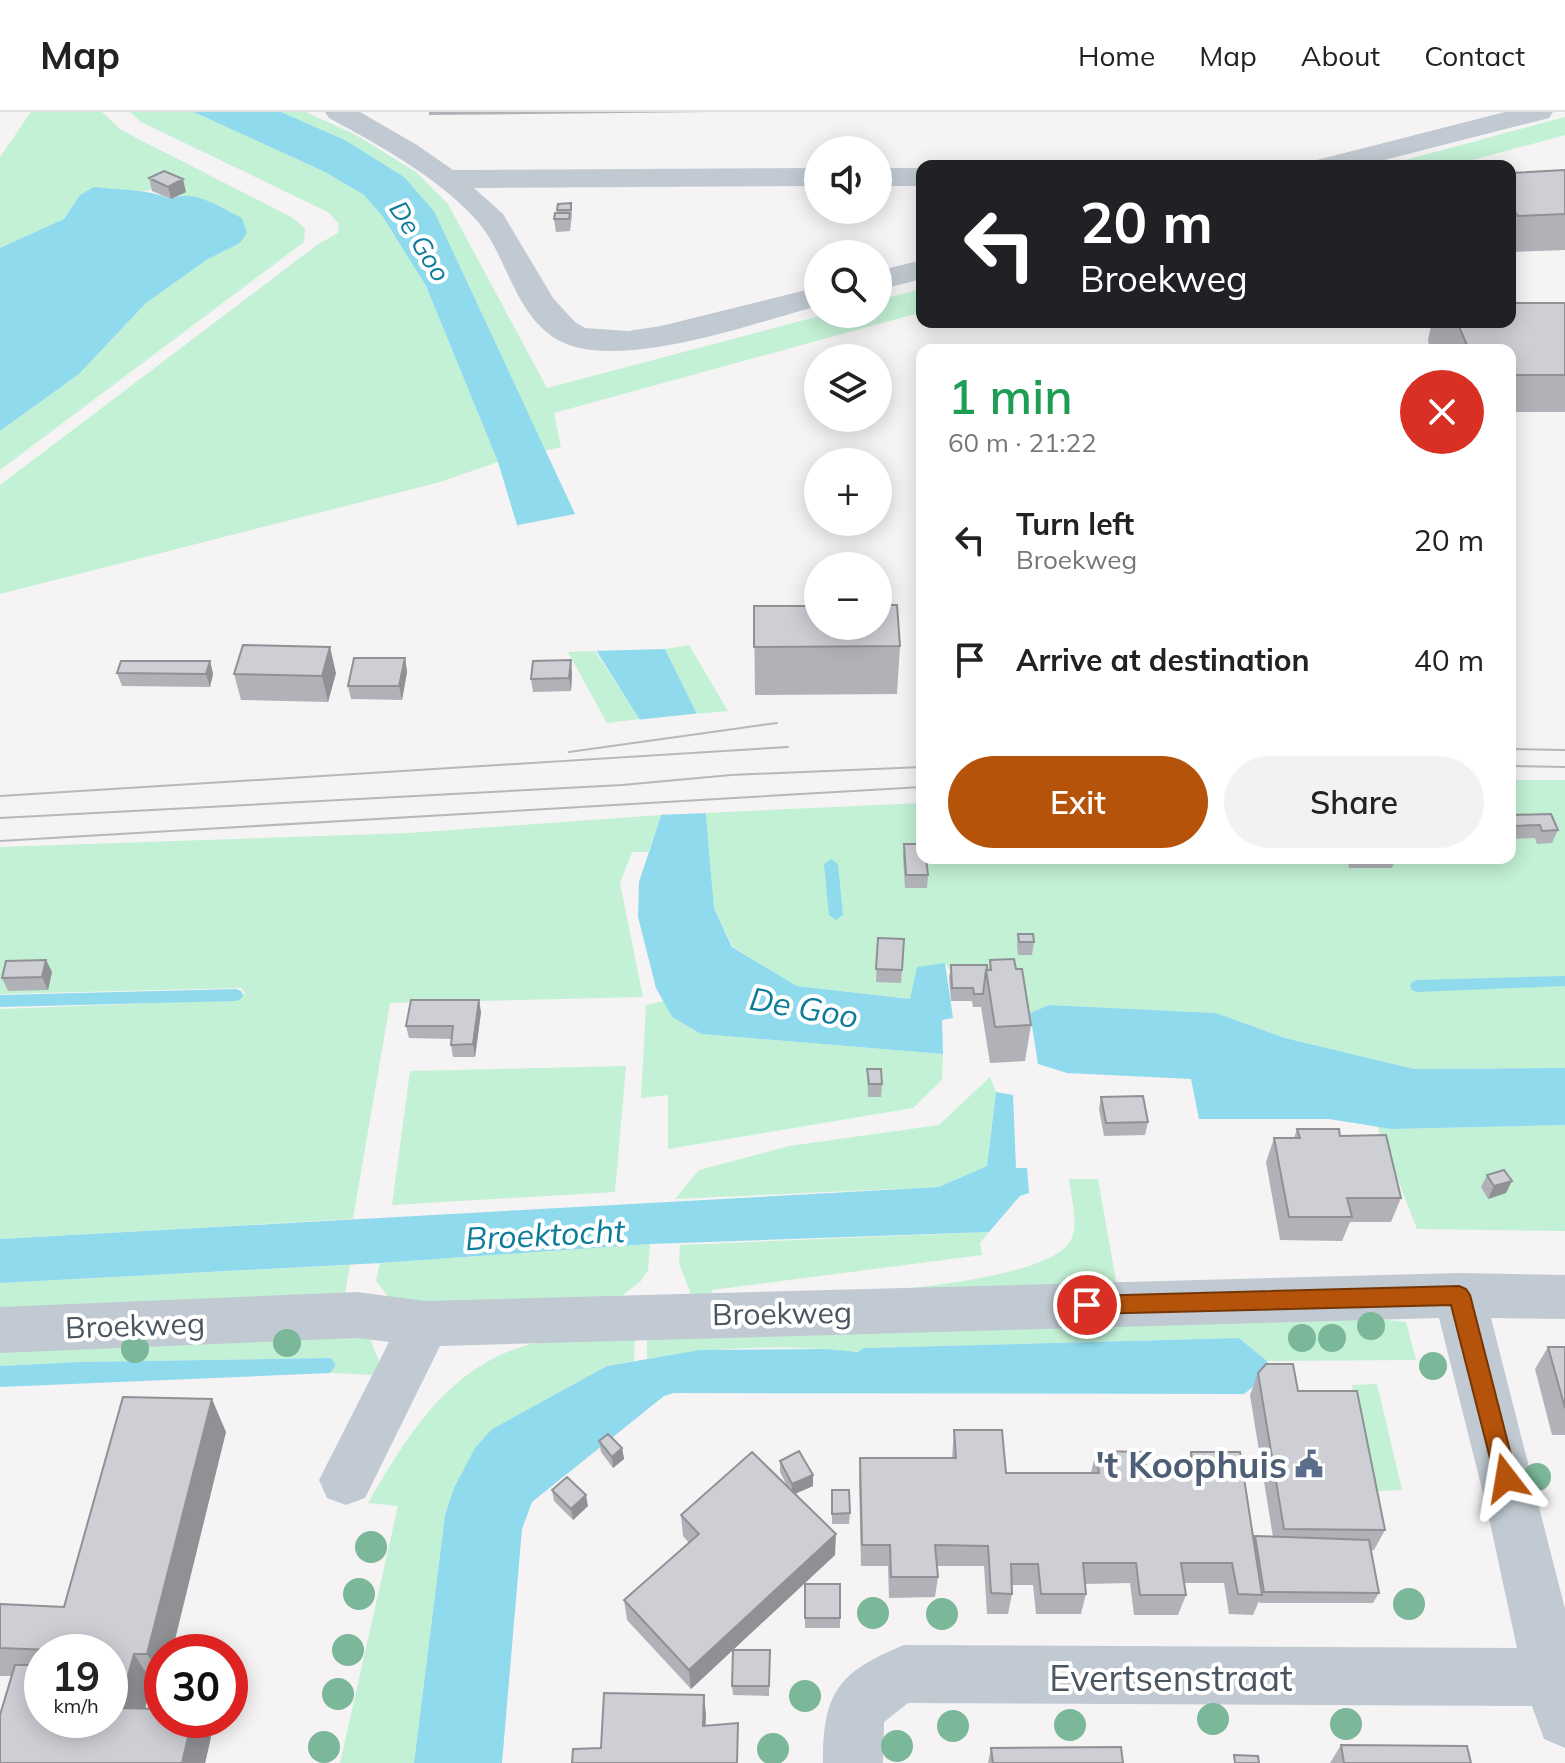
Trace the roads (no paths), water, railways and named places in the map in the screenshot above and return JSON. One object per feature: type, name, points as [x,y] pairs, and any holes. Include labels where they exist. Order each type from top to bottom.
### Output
[{"type":"street","points":[[339,112],[412,151],[449,179],[492,220],[549,314],[572,335],[596,341],[661,335],[804,299]]},
{"type":"street","points":[[1351,160],[1539,112]]},
{"type":"street","points":[[449,179],[804,177]]},
{"type":"street","points":[[892,177],[916,177]]},
{"type":"street","points":[[892,277],[916,271]]},
{"type":"street","points":[[1459,1295],[1558,1698]]},
{"type":"street","name":"Broekweg","points":[[0,1330],[357,1315],[425,1324],[1459,1295],[1565,1297]]},
{"type":"street","points":[[346,1480],[425,1324]]},
{"type":"street","name":"Evertsenstraat","points":[[853,1763],[852,1738],[857,1706],[875,1688],[904,1674],[1558,1698]]},
{"type":"water","name":"De Goo","points":[[194,112],[281,112],[345,140],[404,177],[434,211],[575,514],[665,649],[697,714],[714,908],[732,947],[797,986],[910,999],[917,967],[945,963],[953,1018],[942,1020],[943,1054],[701,1034],[672,1017],[656,988],[638,917],[639,882],[661,815],[640,720],[517,525],[498,462],[426,286],[383,217],[364,195],[325,172]]},
{"type":"water","points":[[94,187],[143,192],[171,199],[180,196],[198,198],[242,218],[247,233],[240,243],[208,259],[146,303],[79,374],[0,431],[0,248],[64,219],[80,195]]},
{"type":"water","points":[[1049,1005],[1216,1013],[1285,1038],[1414,1069],[1565,1068],[1565,1125],[1392,1129],[1329,1119],[1199,1119],[1191,1079],[1067,1073],[1038,1064],[1030,1013]]},
{"type":"water","name":"Broektocht","points":[[996,1092],[1013,1095],[1016,1168],[1027,1168],[1029,1193],[1020,1196],[989,1232],[650,1244],[380,1263],[0,1283],[0,1239],[939,1187],[987,1166]]},
{"type":"water","points":[[1239,1338],[1267,1361],[1268,1367],[1259,1382],[1244,1394],[674,1393],[664,1396],[532,1502],[522,1529],[502,1763],[414,1763],[445,1515],[454,1488],[475,1448],[492,1429],[607,1366],[700,1350],[825,1349],[857,1352],[864,1348]]},
{"type":"water","points":[[331,1358],[336,1365],[330,1373],[0,1387],[0,1366]]},
{"type":"waterway","points":[[831,864],[836,915]]},
{"type":"waterway","points":[[1417,986],[1565,981]]},
{"type":"waterway","points":[[0,1001],[236,995]]},
{"type":"tram line","points":[[569,752],[777,723]]},
{"type":"tram line","points":[[0,796],[788,747]]},
{"type":"tram line","points":[[1516,749],[1565,750]]},
{"type":"tram line","points":[[1516,766],[1565,767]]},
{"type":"tram line","points":[[0,818],[622,785],[731,775],[916,767]]},
{"type":"tram line","points":[[0,841],[916,787]]},
{"type":"place","name":"'t Koophuis","points":[[1309,1464]]}]
